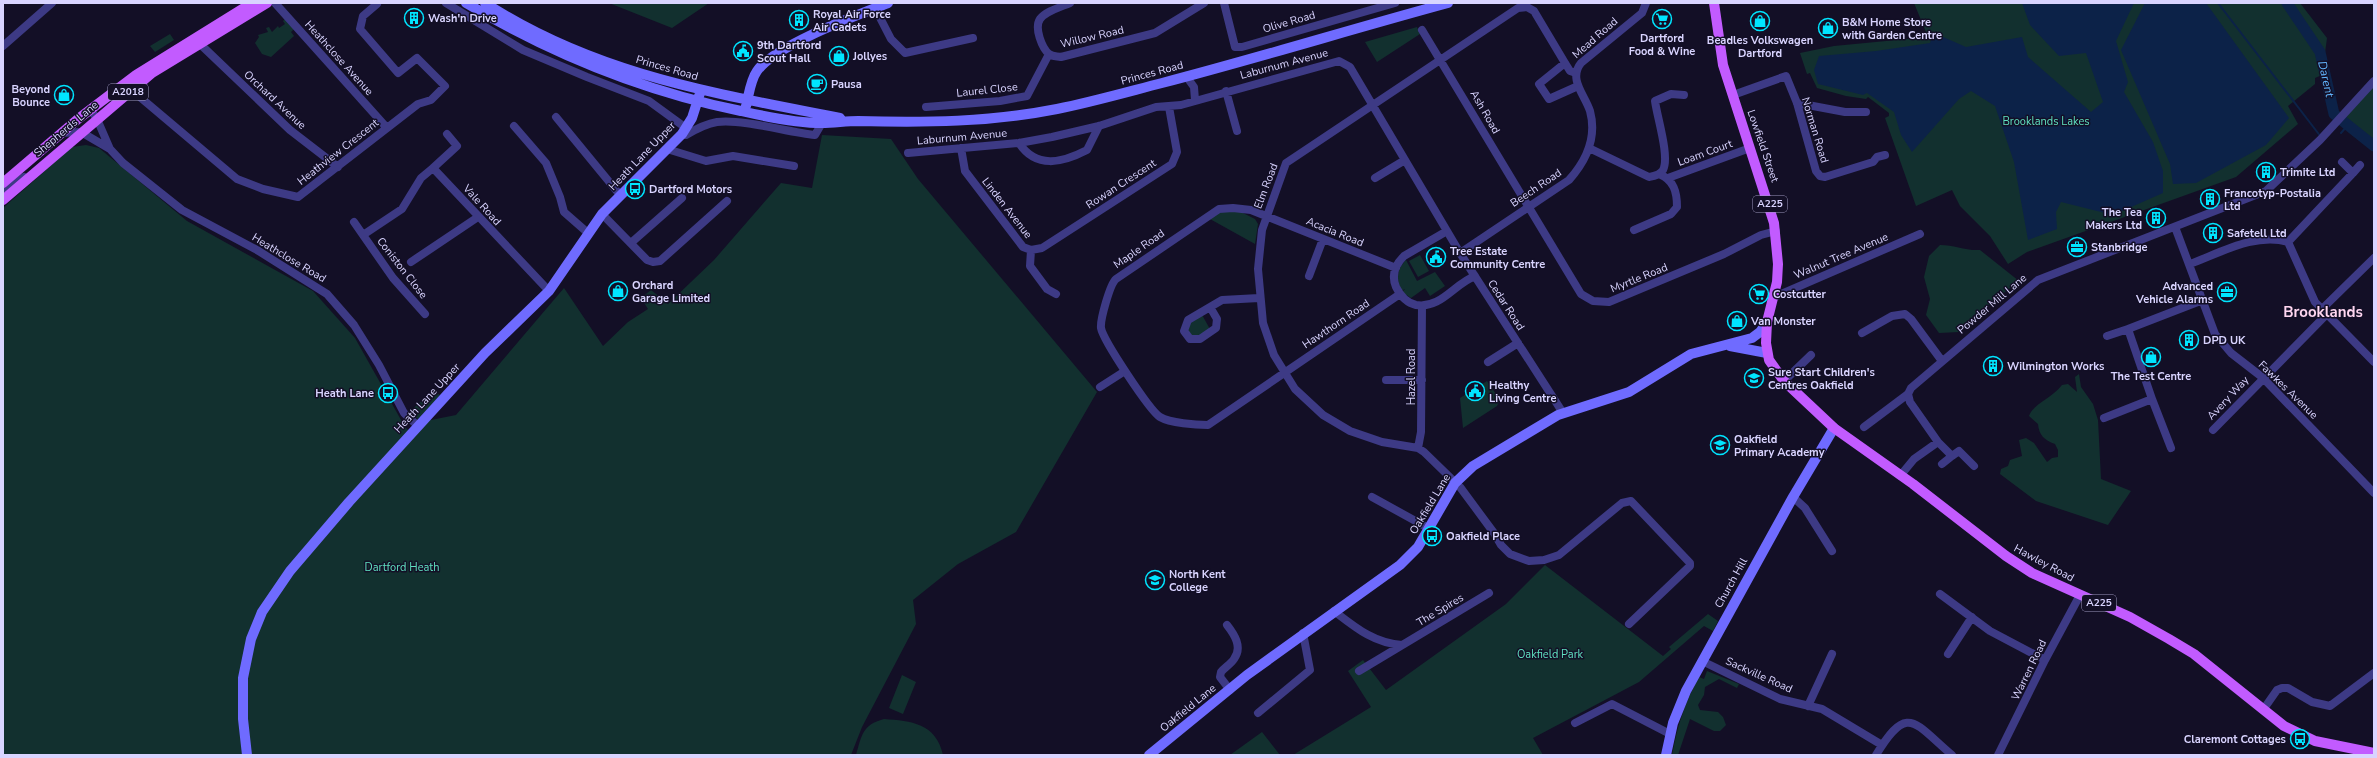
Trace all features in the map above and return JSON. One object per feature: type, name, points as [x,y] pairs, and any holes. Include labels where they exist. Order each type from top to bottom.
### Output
[{"type":"main road","name":"Shepherds Lane","points":[[3,200],[97,119],[128,86],[166,55],[252,3]]},
{"type":"main road","name":"Shepherds Lane","points":[[3,183],[90,109],[267,3]]},
{"type":"main road","name":"Lowfield Street","points":[[1714,3],[1723,65],[1771,207],[1776,231],[1778,264],[1777,282],[1772,298]]},
{"type":"main road","name":"Hawley Road","points":[[1772,298],[1767,322],[1766,348],[1775,370],[1784,381],[1834,428],[2006,556],[2032,573],[2130,617],[2175,642],[2194,654],[2284,726],[2315,741],[2374,753]]},
{"type":"street","name":"Heathclose Avenue","points":[[275,3],[387,128]]},
{"type":"street","points":[[446,3],[494,33],[541,58],[649,101],[684,131],[686,135],[703,126],[717,122],[737,123],[815,135],[822,123]]},
{"type":"street","name":"Princes Road","points":[[466,3],[504,26],[546,46],[576,60],[642,86],[697,102],[745,112],[822,123],[854,121],[934,122],[989,119],[1080,104],[1448,3]]},
{"type":"street","name":"Princes Road","points":[[485,3],[509,19],[579,53],[648,77],[748,101],[854,121]]},
{"type":"street","points":[[745,112],[757,70],[767,62],[803,39],[888,3]]},
{"type":"street","name":"Willow Road","points":[[1070,3],[1048,13],[1040,20],[1038,26],[1041,42],[1049,54],[1061,57],[1155,33],[1184,17],[1204,3]]},
{"type":"street","name":"Olive Road","points":[[1224,3],[1235,46],[1242,47],[1395,3]]},
{"type":"street","name":"Mead Road","points":[[1576,72],[1580,63],[1642,13],[1645,3]]},
{"type":"street","name":"Heathview Crescent","points":[[128,86],[237,179],[263,189],[298,197],[418,104],[431,100],[445,86],[417,58],[398,73],[360,29],[363,16],[377,4]]},
{"type":"street","points":[[3,46],[47,5]]},
{"type":"street","name":"Elm Road","points":[[1418,448],[1375,440],[1339,425],[1307,402],[1284,373],[1267,338],[1260,298],[1258,256],[1266,216],[1286,164],[1511,11],[1524,7],[1534,11],[1565,64],[1570,71],[1576,72]]},
{"type":"street","points":[[875,8],[891,39],[905,53],[973,38]]},
{"type":"street","name":"Ash Road","points":[[1422,30],[1441,58],[1528,206]]},
{"type":"street","name":"Orchard Avenue","points":[[200,44],[290,130],[338,167]]},
{"type":"street","points":[[541,58],[546,46]]},
{"type":"street","name":"Laurel Close","points":[[926,107],[1000,101],[1028,96],[1049,54]]},
{"type":"street","name":"Laburnum Avenue","points":[[908,153],[1019,143],[1099,126],[1156,107],[1169,107],[1339,61],[1350,67],[1372,105]]},
{"type":"street","points":[[1565,64],[1538,84],[1549,99],[1578,86]]},
{"type":"street","points":[[1576,72],[1578,86],[1590,113],[1589,148],[1649,177],[1659,174],[1663,169],[1665,156],[1655,101],[1671,94],[1684,95]]},
{"type":"street","points":[[1186,76],[1194,87],[1195,100]]},
{"type":"street","name":"Norman Road","points":[[1733,95],[1786,76],[1797,103],[1816,171],[1820,176],[1825,177],[1870,163],[1876,157],[1885,155]]},
{"type":"street","name":"Powder Mill Lane","points":[[1864,427],[1908,394],[1911,388],[2038,280],[2266,191],[2322,138],[2374,81]]},
{"type":"street","name":"Heath Lane Upper","points":[[246,755],[243,719],[243,678],[251,639],[262,612],[290,571],[417,425],[485,353],[549,291],[602,214],[684,131],[692,118],[701,90]]},
{"type":"street","points":[[1226,91],[1237,131]]},
{"type":"street","points":[[1797,103],[1800,102],[1845,112],[1866,112]]},
{"type":"street","name":"Cedar Road","points":[[1372,105],[1460,253],[1563,413]]},
{"type":"street","name":"Rowan Crescent","points":[[1031,250],[1042,248],[1172,164],[1178,152],[1169,107]]},
{"type":"street","name":"Heathclose Road","points":[[90,109],[97,119],[110,149]]},
{"type":"street","points":[[556,117],[620,195]]},
{"type":"street","points":[[514,126],[546,162],[564,212],[588,233]]},
{"type":"street","name":"Laburnum Avenue","points":[[1019,143],[1030,156],[1042,161],[1059,162],[1087,150],[1094,140],[1099,126]]},
{"type":"street","points":[[61,133],[81,132]]},
{"type":"street","name":"Heathclose Road","points":[[81,132],[110,149],[123,163],[182,210],[257,250],[327,294],[354,325],[404,413],[417,425]]},
{"type":"street","points":[[433,168],[457,146],[447,134]]},
{"type":"street","name":"Linden Avenue","points":[[961,148],[965,171],[1023,247],[1031,250],[1030,266],[1047,289],[1056,294]]},
{"type":"street","name":"Beech Road","points":[[1460,253],[1528,206],[1569,180],[1589,148]]},
{"type":"street","name":"Loam Court","points":[[1668,178],[1750,148]]},
{"type":"street","points":[[667,149],[706,161],[733,156],[794,166]]},
{"type":"street","points":[[1376,178],[1405,160]]},
{"type":"street","points":[[3,188],[8,188],[46,162]]},
{"type":"street","points":[[2342,162],[2352,172]]},
{"type":"street","points":[[2288,242],[2360,165]]},
{"type":"street","name":"Vale Road","points":[[433,168],[549,291]]},
{"type":"street","name":"Coniston Close","points":[[363,235],[402,209],[421,178],[433,168]]},
{"type":"street","points":[[1634,230],[1671,214],[1677,207],[1677,192],[1668,178],[1659,174]]},
{"type":"street","points":[[632,242],[682,198]]},
{"type":"street","points":[[602,214],[632,242],[647,260],[653,262],[660,261],[727,200]]},
{"type":"street","name":"Myrtle Road","points":[[1528,206],[1581,294],[1593,301],[1609,302],[1724,254],[1761,235],[1776,231]]},
{"type":"street","name":"Maple Road","points":[[1266,216],[1240,208],[1216,210],[1113,281],[1100,326],[1104,336],[1125,371],[1154,413],[1161,418],[1208,425],[1284,373]]},
{"type":"street","name":"Acacia Road","points":[[1266,216],[1396,268]]},
{"type":"street","points":[[411,262],[478,217]]},
{"type":"street","name":"Coniston Close","points":[[354,222],[393,278],[425,314]]},
{"type":"street","name":"Fawkes Avenue","points":[[2175,227],[2215,334],[2231,353],[2262,377],[2374,493]]},
{"type":"street","points":[[1447,231],[1404,256],[1396,268],[1394,280],[1400,294],[1408,302],[1422,306],[1435,303],[1475,276]]},
{"type":"street","name":"Walnut Tree Avenue","points":[[1772,298],[1920,234]]},
{"type":"street","points":[[2190,264],[2261,239],[2268,238],[2288,242]]},
{"type":"street","points":[[1309,276],[1324,239]]},
{"type":"street","points":[[2288,242],[2315,302],[2374,362]]},
{"type":"street","name":"Avery Way","points":[[2213,430],[2374,258]]},
{"type":"street","name":"Hawthorn Road","points":[[1284,373],[1400,294]]},
{"type":"street","points":[[1210,307],[1217,319],[1216,328],[1200,339],[1190,339],[1184,332],[1186,322],[1210,307],[1224,300],[1260,298]]},
{"type":"street","points":[[2107,336],[2203,300]]},
{"type":"street","name":"Hazel Road","points":[[1418,448],[1421,436],[1422,306]]},
{"type":"street","points":[[1862,333],[1892,316],[1905,314],[1911,319],[1942,361]]},
{"type":"street","name":"Oakfield Lane","points":[[1148,755],[1303,633],[1400,565],[1418,547],[1424,533],[1430,529],[1455,483],[1473,466],[1563,413],[1629,392],[1691,354],[1744,341],[1756,336],[1767,322]]},
{"type":"street","points":[[2128,329],[2171,448]]},
{"type":"street","points":[[1488,362],[1518,343]]},
{"type":"street","name":"Oakfield Lane","points":[[1723,345],[1766,348]]},
{"type":"street","points":[[1784,381],[1811,355]]},
{"type":"street","points":[[1100,386],[1125,371]]},
{"type":"street","points":[[1386,380],[1422,380]]},
{"type":"street","points":[[1908,394],[1910,402],[1938,442],[1952,456]]},
{"type":"street","points":[[2104,418],[2152,398]]},
{"type":"street","name":"Church Hill","points":[[1666,755],[1670,734],[1678,707],[1793,497],[1834,428]]},
{"type":"street","points":[[1900,476],[1914,459],[1938,442]]},
{"type":"street","points":[[1418,448],[1455,483],[1494,533],[1501,545],[1510,554],[1529,561],[1544,560],[1559,555],[1622,503],[1631,501],[1690,563],[1688,570],[1629,624]]},
{"type":"street","points":[[1942,464],[1959,451],[1974,466]]},
{"type":"street","points":[[1372,496],[1430,529]]},
{"type":"street","points":[[1793,497],[1805,508],[1832,551]]},
{"type":"street","name":"The Spires","points":[[1359,671],[1489,593]]},
{"type":"street","points":[[1940,594],[1990,631],[2045,660]]},
{"type":"street","name":"Warren Road","points":[[1998,755],[2045,660],[2080,595]]},
{"type":"street","points":[[1334,611],[1361,633],[1386,644],[1402,645]]},
{"type":"street","points":[[1948,654],[1972,617]]},
{"type":"street","points":[[1227,625],[1236,636],[1238,650],[1234,659],[1221,672],[1220,677],[1230,690]]},
{"type":"street","points":[[1258,713],[1310,670],[1309,656],[1303,633]]},
{"type":"street","points":[[1808,706],[1832,654]]},
{"type":"street","name":"Sackville Road","points":[[1702,661],[1780,699],[1822,709],[1882,745]]},
{"type":"street","points":[[2263,710],[2277,690],[2282,688],[2288,688],[2312,702],[2330,706],[2374,673]]},
{"type":"street","points":[[1575,723],[1612,704],[1670,734]]},
{"type":"street","points":[[1876,755],[1898,724],[1905,721],[1913,723],[1952,755]]},
{"type":"green space","points":[[609,3],[709,3],[672,28]]},
{"type":"green space","name":"Brooklands Lakes","points":[[1914,3],[2300,3],[2327,38],[2322,75],[2315,78],[2315,84],[2288,106],[2298,124],[2236,177],[2027,252],[2008,264],[1990,236],[1960,206],[1952,190],[1916,206],[1885,118],[1889,116],[1889,113],[1868,97],[1866,99],[1846,96],[1817,88],[1810,73],[1807,74],[1800,53],[1834,46],[1928,37]]},
{"type":"green space","points":[[285,19],[294,29],[291,32],[294,36],[271,57],[262,54],[255,43],[259,37],[258,35],[268,32],[266,28],[269,27],[272,32],[278,26],[279,28],[285,24],[283,21]]},
{"type":"green space","points":[[1417,27],[1420,34],[1377,62],[1365,42]]},
{"type":"green space","points":[[170,34],[174,40],[155,52],[150,46]]},
{"type":"green space","points":[[2374,86],[2374,152],[2348,132],[2344,119]]},
{"type":"green space","name":"Dartford Heath","points":[[822,135],[891,139],[918,179],[1097,392],[1016,532],[958,564],[913,600],[916,624],[862,727],[851,755],[3,755],[3,208],[72,147],[86,145],[99,148],[187,221],[313,291],[355,338],[405,427],[413,435],[426,421],[456,415],[564,288],[603,346],[628,322],[648,309],[641,298],[651,290],[668,304],[714,260],[781,183],[812,188]]},
{"type":"green space","points":[[1227,211],[1241,212],[1255,219],[1258,224],[1255,244],[1210,219],[1218,213]]},
{"type":"green space","points":[[1940,245],[1970,250],[1980,250],[2019,281],[1972,318],[1959,332],[1939,333],[1926,315],[1930,299],[1924,277],[1929,256]]},
{"type":"green space","points":[[1420,255],[1429,271],[1418,277],[1409,261]]},
{"type":"green space","points":[[1406,260],[1417,281],[1435,272],[1445,286],[1430,296],[1425,288],[1411,298],[1402,292],[1405,289],[1401,291],[1398,282],[1398,274]]},
{"type":"green space","points":[[1201,313],[1211,331],[1192,338],[1185,326]]},
{"type":"green space","points":[[2079,374],[2081,387],[2093,404],[2098,420],[2101,479],[2131,491],[2108,525],[2036,501],[2000,474],[2001,469],[2008,466],[2010,460],[2022,456],[2019,440],[2026,438],[2034,443],[2047,462],[2052,458],[2058,457],[2058,450],[2055,444],[2043,437],[2038,424],[2029,416],[2039,404],[2058,390],[2062,385],[2068,384],[2077,392],[2075,377]]},
{"type":"green space","points":[[1487,381],[1500,400],[1497,406],[1463,428],[1460,398]]},
{"type":"green space","points":[[439,394],[440,396],[418,419],[408,413],[427,396]]},
{"type":"green space","name":"Oakfield Park","points":[[1545,565],[1663,656],[1671,649],[1669,647],[1708,614],[1718,621],[1713,631],[1704,626],[1639,682],[1533,738],[1543,755],[1293,755],[1371,707],[1348,671],[1363,660],[1386,690],[1506,604]]},
{"type":"green space","points":[[1707,671],[1739,684],[1737,688],[1719,679],[1705,687],[1704,695],[1698,705],[1700,710],[1718,712],[1723,717],[1726,725],[1720,731],[1714,731],[1690,719],[1678,755],[1672,755],[1676,735],[1686,705],[1699,677],[1704,679]]},
{"type":"green space","points":[[902,675],[916,682],[903,714],[889,708]]},
{"type":"green space","points":[[884,719],[913,723],[928,730],[935,736],[940,744],[943,755],[856,755],[862,736],[867,728],[871,724]]},
{"type":"green space","points":[[1262,732],[1280,755],[1230,755]]},
{"type":"water","points":[[2022,3],[2134,3],[2116,41],[2128,82],[2124,92],[2153,142],[2163,171],[2163,193],[2113,215],[2061,202],[2056,212],[2057,229],[2028,240],[2014,162],[1995,106],[1971,91],[1959,99],[1912,152],[1901,135],[1894,112],[1867,93],[1863,95],[1818,84],[1814,70],[1819,56],[1876,51],[1930,43],[1934,33],[1966,47],[2022,37],[2028,57],[2091,112],[2103,102],[2086,53],[2059,56],[2030,25]]},
{"type":"water","points":[[2145,3],[2206,3],[2289,118],[2266,145],[2196,183],[2173,184],[2170,164],[2121,50]]},
{"type":"waterway","points":[[2218,3],[2321,137]]},
{"type":"waterway","name":"Darent","points":[[2287,3],[2320,52],[2334,114],[2374,146]]},
{"type":"waterway","points":[[2341,133],[2347,126]]},
{"type":"place","name":"Wash'n Drive","points":[[414,18]]},
{"type":"place","name":"Dartford Food & Wine","points":[[1662,19]]},
{"type":"place","name":"Royal Air Force Air Cadets","points":[[799,20]]},
{"type":"place","name":"Beadles Volkswagen Dartford","points":[[1760,21]]},
{"type":"place","name":"B&M Home Store with Garden Centre","points":[[1828,28]]},
{"type":"place","name":"9th Dartford Scout Hall","points":[[743,51]]},
{"type":"place","name":"Jollyes","points":[[839,56]]},
{"type":"place","name":"Pausa","points":[[817,84]]},
{"type":"place","name":"Beyond Bounce","points":[[64,95]]},
{"type":"place","name":"Trimite Ltd","points":[[2266,172]]},
{"type":"place","name":"Dartford Motors","points":[[635,189]]},
{"type":"place","name":"Francotyp-Postalia Ltd","points":[[2210,199]]},
{"type":"place","name":"The Tea Makers Ltd","points":[[2156,218]]},
{"type":"place","name":"Safetell Ltd","points":[[2213,233]]},
{"type":"place","name":"Stanbridge","points":[[2077,247]]},
{"type":"place","name":"Tree Estate Community Centre","points":[[1436,257]]},
{"type":"place","name":"Orchard Garage Limited","points":[[618,291]]},
{"type":"place","name":"Advanced Vehicle Alarms","points":[[2227,292]]},
{"type":"place","name":"Costcutter","points":[[1759,294]]},
{"type":"place","name":"Van Monster","points":[[1737,321]]},
{"type":"place","name":"DPD UK","points":[[2189,340]]},
{"type":"place","name":"The Test Centre","points":[[2151,357]]},
{"type":"place","name":"Wilmington Works","points":[[1993,366]]},
{"type":"place","name":"Sure Start Children's Centres Oakfield","points":[[1754,378]]},
{"type":"place","name":"Healthy Living Centre","points":[[1475,391]]},
{"type":"place","name":"Heath Lane","points":[[388,393]]},
{"type":"place","name":"Oakfield Primary Academy","points":[[1720,445]]},
{"type":"place","name":"Oakfield Place","points":[[1432,536]]},
{"type":"place","name":"North Kent College","points":[[1155,580]]},
{"type":"place","name":"Claremont Cottages","points":[[2300,739]]},
{"type":"district","name":"Brooklands","points":[[2323,312]]}]
